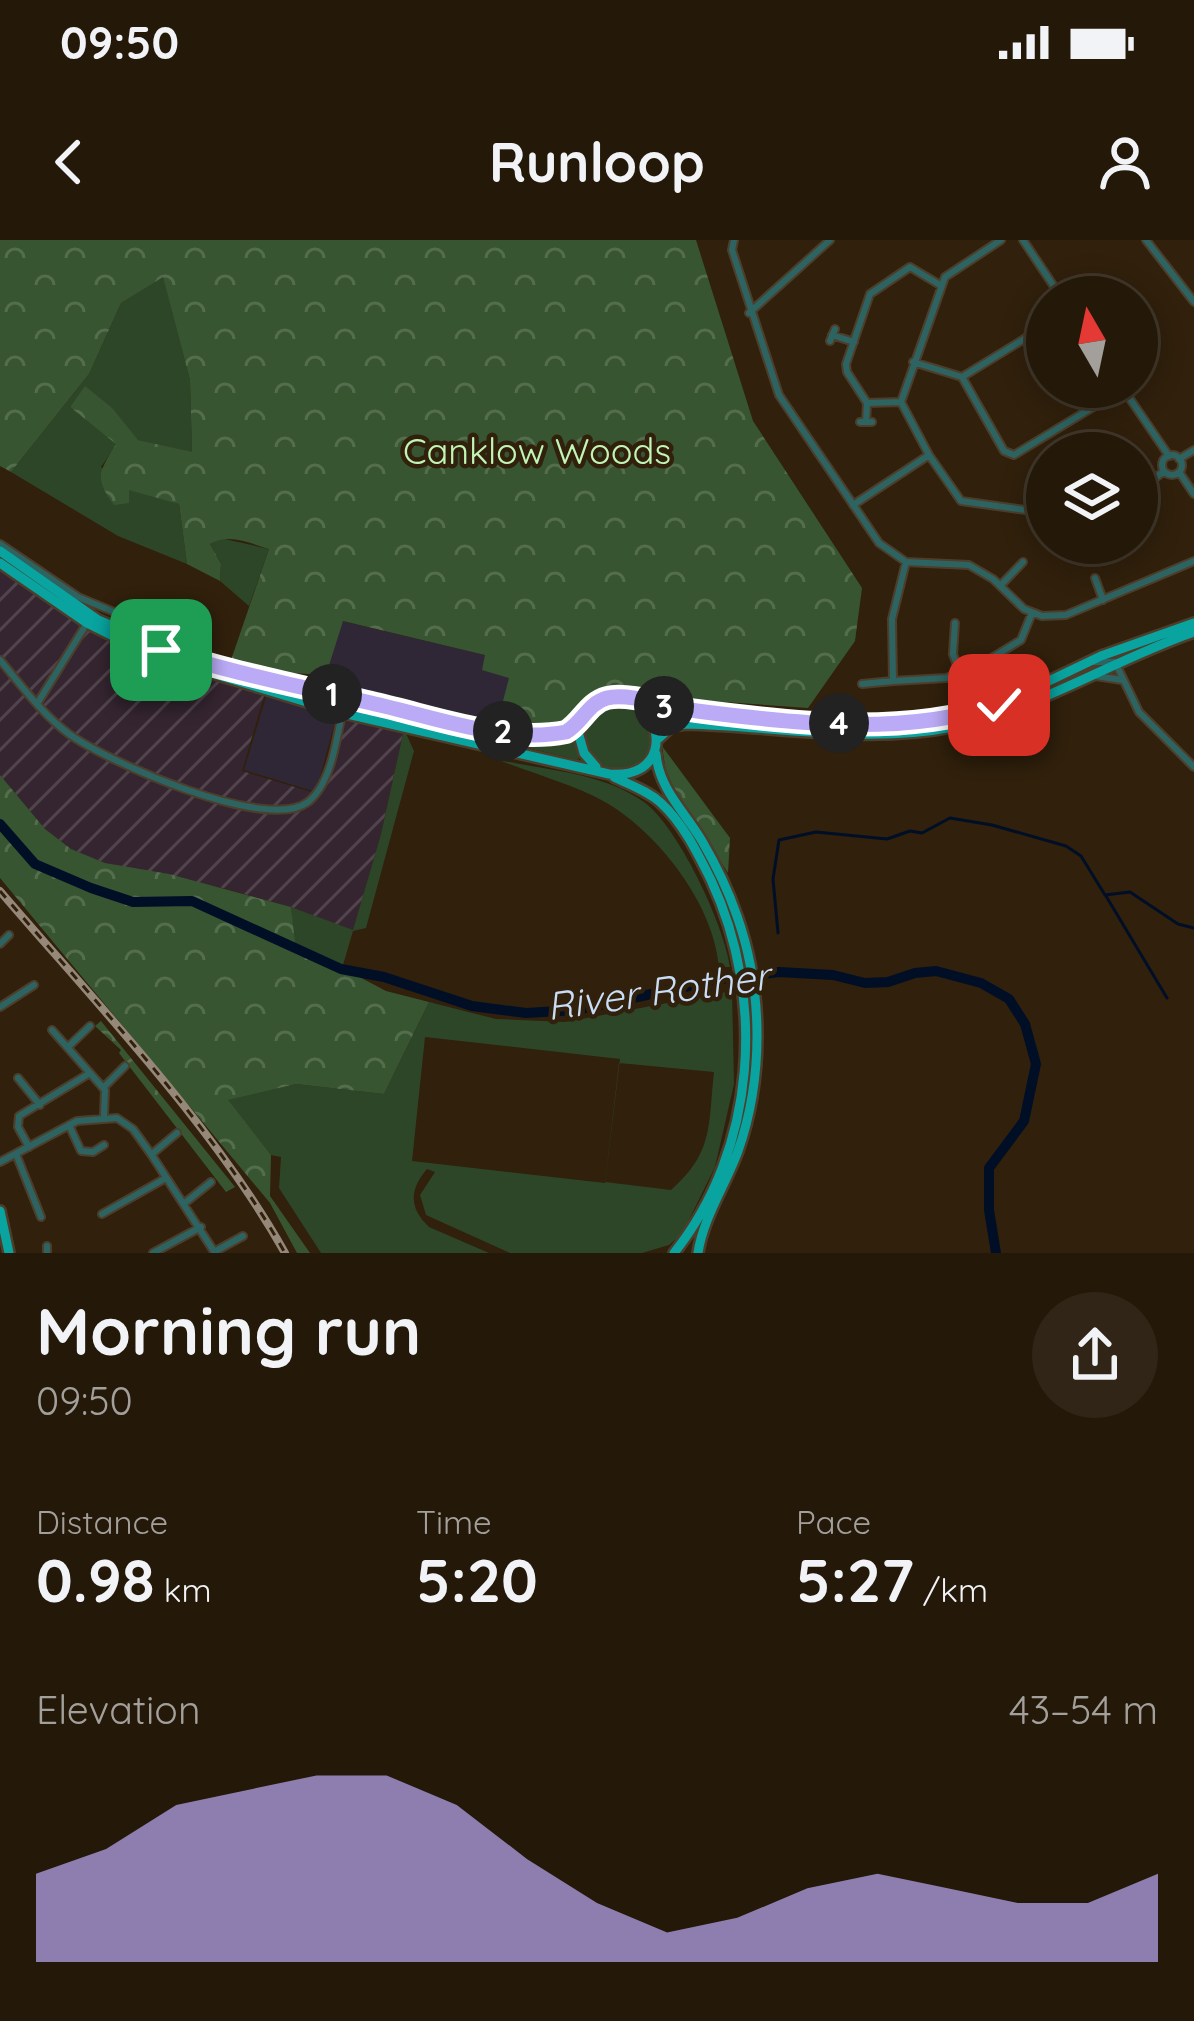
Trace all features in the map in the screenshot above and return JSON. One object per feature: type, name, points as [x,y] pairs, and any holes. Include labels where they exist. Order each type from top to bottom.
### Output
[{"type":"main road","points":[[0,548],[98,620],[161,650],[507,732],[559,734],[580,722]]},
{"type":"main road","points":[[0,563],[86,623],[149,654],[343,713],[604,772],[647,793],[672,815],[718,897],[744,961]]},
{"type":"main road","points":[[1194,623],[1083,664],[999,705],[945,720],[860,724],[603,699],[587,710],[578,732],[584,753],[604,772],[637,771],[657,743],[678,725],[866,733],[950,728],[1006,712],[1194,632]]},
{"type":"main road","points":[[190,650],[223,668]]},
{"type":"main road","points":[[636,699],[653,719],[662,781],[727,889],[756,1038],[751,1101],[739,1148],[698,1253]]},
{"type":"main road","points":[[716,713],[731,727]]},
{"type":"main road","points":[[674,1253],[707,1199],[731,1138],[745,1068],[748,987]]},
{"type":"main road","points":[[0,1210],[10,1253]]},
{"type":"street","points":[[734,240],[731,250],[778,394],[879,543],[906,562],[969,565],[1032,613],[1066,615],[1194,561]]},
{"type":"street","points":[[749,313],[830,240]]},
{"type":"street","points":[[1001,240],[950,273],[940,285],[901,402],[961,501],[1026,510]]},
{"type":"street","points":[[1023,240],[1047,276]]},
{"type":"street","points":[[1146,240],[1194,302]]},
{"type":"street","points":[[866,422],[867,403],[846,368],[875,289],[910,267],[940,285]]},
{"type":"street","points":[[832,335],[854,343]]},
{"type":"street","points":[[962,377],[1026,338]]},
{"type":"street","points":[[913,362],[962,377],[1004,451],[1014,455],[1090,408]]},
{"type":"street","points":[[867,403],[901,402]]},
{"type":"street","points":[[1137,408],[1169,456],[1179,459],[1194,450]]},
{"type":"street","points":[[853,505],[929,455]]},
{"type":"street","points":[[1164,472],[1162,462],[1169,456]]},
{"type":"street","points":[[1179,459],[1179,472],[1194,494]]},
{"type":"street","points":[[1164,472],[1179,472]]},
{"type":"street","points":[[1158,476],[1164,472]]},
{"type":"street","points":[[0,548],[78,597],[190,650]]},
{"type":"street","points":[[893,680],[892,619],[906,562]]},
{"type":"street","points":[[1000,586],[1023,562]]},
{"type":"street","points":[[1096,578],[1103,600]]},
{"type":"street","points":[[862,684],[959,674],[1016,645],[1032,613]]},
{"type":"street","points":[[37,704],[86,623]]},
{"type":"street","points":[[955,623],[953,654],[959,674]]},
{"type":"street","points":[[1122,680],[1130,663],[1150,648]]},
{"type":"street","points":[[0,660],[63,730],[129,770],[279,813],[295,809],[317,792],[343,713],[334,694]]},
{"type":"street","points":[[1083,664],[1115,662],[1139,712],[1194,767]]},
{"type":"street","points":[[1082,678],[1101,675],[1122,680]]},
{"type":"street","points":[[0,944],[9,935]]},
{"type":"street","points":[[0,1007],[34,985]]},
{"type":"street","points":[[68,1047],[90,1026]]},
{"type":"street","points":[[52,1030],[103,1088],[104,1116]]},
{"type":"street","points":[[103,1088],[125,1066]]},
{"type":"street","points":[[29,1147],[18,1119],[90,1073]]},
{"type":"street","points":[[18,1078],[40,1105]]},
{"type":"street","points":[[0,1162],[69,1125],[104,1116],[126,1124],[152,1154],[215,1253],[242,1236]]},
{"type":"street","points":[[69,1125],[81,1151],[93,1152],[104,1145]]},
{"type":"street","points":[[152,1154],[177,1133]]},
{"type":"street","points":[[16,1154],[41,1217]]},
{"type":"street","points":[[102,1214],[167,1177]]},
{"type":"street","points":[[185,1203],[211,1182]]},
{"type":"street","points":[[153,1253],[201,1227]]},
{"type":"shaded area","points":[[0,568],[70,617],[146,660],[264,696],[242,771],[318,794],[344,718],[404,729],[353,931],[219,887],[105,863],[71,849],[45,829],[0,775]]},
{"type":"shaded area","points":[[342,621],[485,655],[510,677],[497,724],[385,694],[343,692],[316,792],[244,770],[266,697],[316,711]]},
{"type":"green space","name":"Canklow Woods","points":[[0,240],[696,240],[753,421],[862,588],[855,641],[808,708],[669,698],[621,686],[585,699],[561,725],[497,724],[509,678],[482,670],[485,655],[343,621],[326,675],[230,663],[269,549],[232,539],[210,544],[221,564],[220,581],[187,564],[179,504],[129,490],[129,503],[114,505],[101,474],[116,444],[70,407],[85,386],[112,408],[138,440],[192,452],[190,380],[163,277],[121,303],[89,374],[11,472],[0,466]]},
{"type":"green space","points":[[163,276],[190,380],[192,453],[138,440],[85,387],[70,407],[117,444],[101,467],[128,490],[179,504],[187,564],[118,536],[11,472],[89,374],[121,303]]},
{"type":"green space","points":[[220,538],[269,549],[249,606],[220,581],[221,564],[210,544]]},
{"type":"green space","points":[[618,701],[642,711],[652,735],[642,759],[618,769],[594,759],[584,735],[594,711]]},
{"type":"green space","points":[[446,725],[527,739],[574,733],[579,760],[446,729]]},
{"type":"green space","points":[[404,729],[414,751],[366,928],[353,931],[343,965],[294,943],[291,907],[353,930]]},
{"type":"green space","points":[[662,746],[730,838],[728,873],[667,779]]},
{"type":"green space","points":[[499,760],[593,779],[644,802],[671,832],[697,878],[730,967],[719,967],[707,919],[695,896],[645,832],[593,796]]},
{"type":"green space","points":[[0,775],[45,829],[71,849],[105,863],[169,874],[291,907],[295,943],[386,991],[429,1002],[384,1094],[296,1084],[228,1100],[271,1155],[270,1196],[310,1253],[297,1253],[270,1203],[0,878]]},
{"type":"green space","points":[[732,991],[734,1084],[715,1167],[682,1234],[669,1245],[642,1253],[510,1253],[426,1215],[420,1195],[435,1172],[427,1169],[414,1199],[422,1220],[489,1253],[321,1253],[279,1188],[281,1157],[271,1155],[227,1100],[296,1084],[384,1094],[429,1002],[496,1019],[565,1022]],"holes":[[[425,1037],[714,1072],[702,1150],[671,1190],[412,1161]]]},
{"type":"green space","points":[[101,1021],[235,1187],[226,1192],[121,1050],[95,1026]]},
{"type":"waterway","points":[[778,933],[773,879],[779,840],[816,832],[887,839],[910,831],[922,833],[950,818],[1066,846],[1081,856],[1105,895],[1130,892],[1178,924],[1194,928]]},
{"type":"waterway","name":"River Rother","points":[[0,824],[35,864],[91,888],[133,902],[192,901],[341,969],[384,977],[472,1006],[526,1013],[576,1010],[722,979],[779,972],[833,975],[865,983],[936,971],[981,983],[1009,999],[1025,1024],[1036,1064],[1024,1121],[989,1168],[996,1253]]},
{"type":"waterway","points":[[1106,896],[1167,998]]},
{"type":"railway","points":[[0,891],[189,1112],[285,1253]]},
{"type":"route","points":[[161,650],[405,711],[521,733],[566,732],[596,703],[616,696],[719,714],[860,724],[945,720],[999,705]]}]
